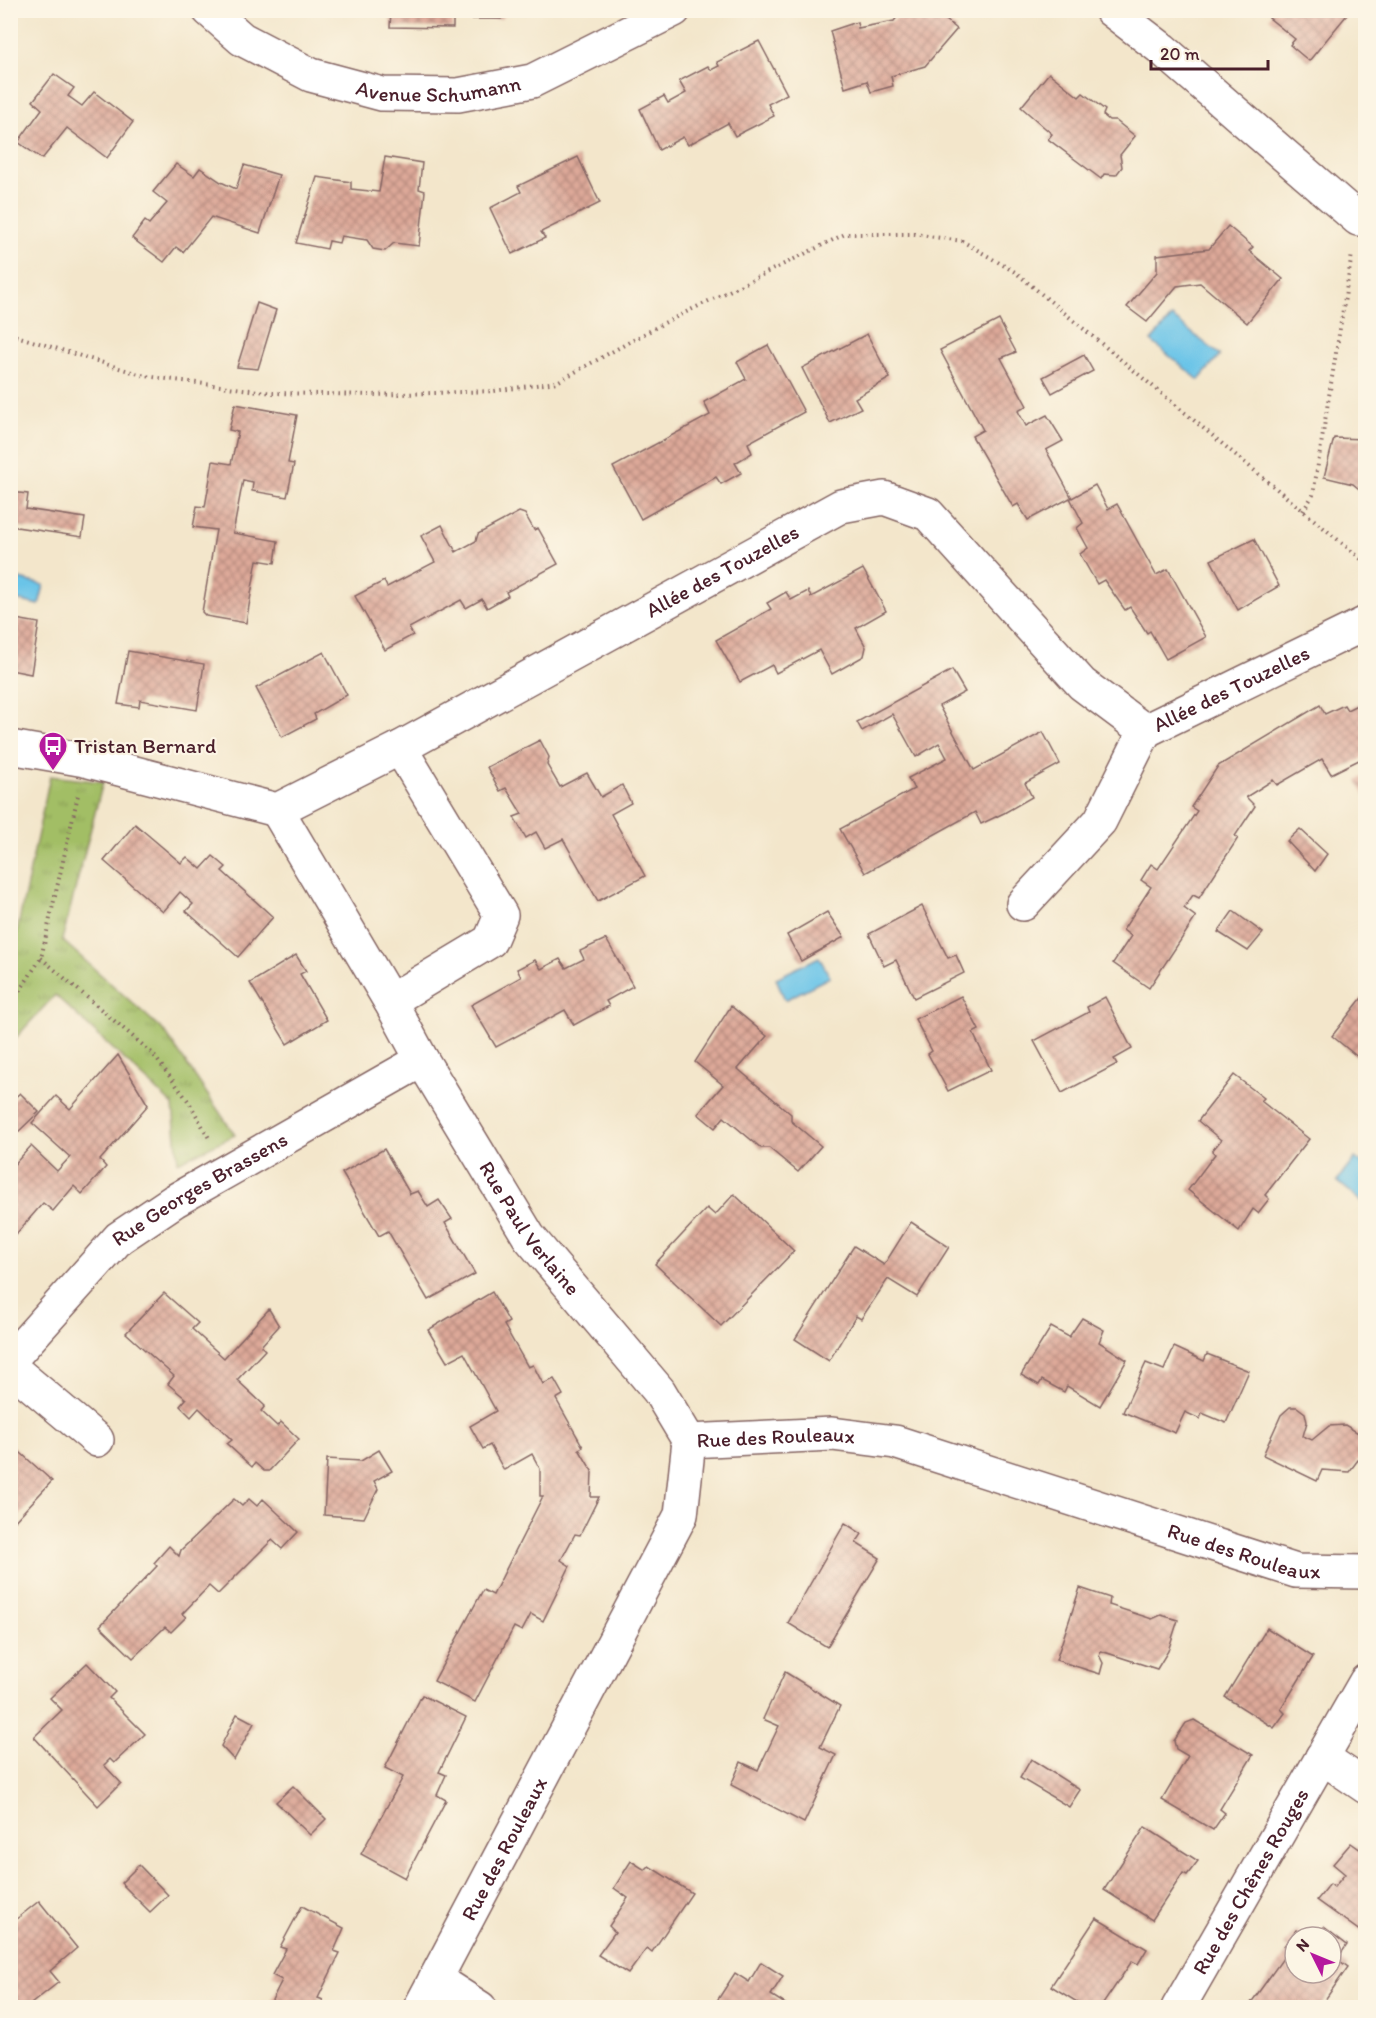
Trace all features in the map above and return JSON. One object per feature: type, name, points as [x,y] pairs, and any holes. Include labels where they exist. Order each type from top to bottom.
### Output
[{"type":"street","name":"Avenue Schumann","points":[[209,10],[242,39],[310,75],[382,94],[436,95],[458,95],[532,81],[674,10]]},
{"type":"street","points":[[1112,10],[1162,48],[1358,219]]},
{"type":"street","name":"Allée des Touzelles","points":[[277,810],[400,748],[841,506],[884,498],[928,514],[1082,684],[1145,731],[1365,623]]},
{"type":"street","points":[[1023,904],[1101,821],[1145,731]]},
{"type":"street","points":[[10,747],[85,760],[277,810]]},
{"type":"street","points":[[390,1001],[490,941],[501,915],[400,748]]},
{"type":"street","name":"Rue Paul Verlaine","points":[[277,810],[390,1001],[422,1060],[529,1237],[659,1391],[689,1441]]},
{"type":"street","name":"Rue Georges Brassens","points":[[10,1360],[119,1238],[174,1201],[422,1060]]},
{"type":"street","points":[[10,1367],[97,1440]]},
{"type":"street","name":"Rue des Rouleaux","points":[[428,1993],[681,1515],[689,1441],[832,1434],[895,1442],[1296,1571],[1365,1572]]},
{"type":"street","name":"Rue des Chênes Rouges","points":[[1178,2007],[1365,1681]]},
{"type":"street","points":[[1322,1757],[1365,1787]]},
{"type":"street","points":[[428,1993],[480,2007]]},
{"type":"path","points":[[1302,511],[1313,495],[1358,219]]},
{"type":"path","points":[[10,334],[145,376],[273,393],[371,395],[494,391],[557,382],[664,323],[845,234],[914,234],[962,242],[1016,272],[1365,563]]},
{"type":"path","points":[[10,1006],[41,958],[85,760]]},
{"type":"path","points":[[41,958],[152,1053],[189,1102],[228,1170]]},
{"type":"green space","points":[[50,776],[103,782],[62,940],[165,1032],[235,1135],[178,1162],[173,1105],[55,995],[11,1043],[11,959]]},
{"type":"water","points":[[1172,317],[1220,355],[1199,380],[1151,341]]},
{"type":"water","points":[[11,577],[44,585],[39,605],[11,599]]},
{"type":"water","points":[[819,957],[830,977],[785,1000],[776,978]]},
{"type":"water","points":[[1355,1158],[1365,1166],[1365,1204],[1337,1181]]},
{"type":"building","points":[[391,10],[510,10],[501,19],[453,19],[453,28],[390,27]]},
{"type":"building","points":[[903,10],[934,10],[957,29],[925,66],[891,76],[893,86],[871,92],[867,81],[845,88],[830,31],[857,22],[858,28],[894,21]]},
{"type":"building","points":[[1270,10],[1351,10],[1309,61],[1290,45],[1295,39],[1269,18],[1272,13]]},
{"type":"building","points":[[759,41],[787,94],[768,104],[774,116],[735,136],[728,123],[688,145],[683,137],[659,150],[640,109],[664,96],[668,103],[686,93],[679,81],[708,66],[711,70],[719,66],[717,62]]},
{"type":"building","points":[[1049,73],[1079,97],[1083,93],[1105,110],[1103,115],[1109,120],[1115,120],[1135,136],[1120,155],[1122,167],[1116,175],[1104,174],[1101,179],[1048,139],[1052,134],[1021,107]]},
{"type":"building","points":[[54,74],[74,88],[68,96],[82,106],[94,92],[133,122],[107,158],[67,128],[42,159],[18,142],[42,109],[33,101]]},
{"type":"building","points":[[385,157],[422,163],[419,189],[425,191],[419,246],[394,243],[385,251],[373,249],[367,240],[341,236],[339,243],[329,241],[327,249],[296,243],[317,177],[351,182],[351,189],[379,192]]},
{"type":"building","points":[[578,157],[600,203],[541,232],[545,238],[512,254],[490,208],[521,192],[518,186]]},
{"type":"building","points":[[176,164],[194,176],[200,168],[236,189],[244,165],[279,175],[260,233],[211,217],[183,252],[176,247],[164,262],[132,238],[145,221],[149,224],[167,203],[153,192]]},
{"type":"building","points":[[1228,226],[1253,247],[1249,251],[1283,279],[1247,323],[1200,283],[1177,286],[1147,322],[1127,307],[1157,272],[1157,255],[1209,249]]},
{"type":"building","points":[[257,303],[276,310],[258,369],[237,367]]},
{"type":"building","points":[[999,320],[1016,352],[1001,358],[1027,406],[1018,411],[1026,426],[1047,415],[1063,441],[1046,450],[1072,498],[1095,485],[1108,509],[1117,504],[1156,575],[1168,569],[1206,637],[1166,659],[1150,631],[1147,633],[1130,607],[1125,610],[1104,580],[1097,584],[1080,554],[1088,548],[1077,528],[1083,523],[1070,498],[1028,520],[1018,504],[1013,507],[972,436],[983,430],[940,350]]},
{"type":"building","points":[[867,334],[890,378],[855,398],[861,408],[830,423],[802,368]]},
{"type":"building","points":[[768,345],[804,412],[748,443],[752,453],[735,463],[741,473],[721,484],[716,477],[641,519],[613,467],[710,415],[704,402],[746,379],[737,362]]},
{"type":"building","points":[[1084,355],[1093,371],[1052,393],[1043,377]]},
{"type":"building","points":[[235,404],[297,415],[288,463],[294,464],[287,497],[252,491],[253,482],[243,480],[233,533],[278,541],[275,563],[257,560],[246,623],[206,616],[202,612],[216,530],[193,527],[197,506],[205,507],[213,461],[231,464],[238,432],[229,430]]},
{"type":"building","points":[[1334,438],[1365,439],[1365,494],[1353,484],[1324,477]]},
{"type":"building","points":[[10,492],[28,494],[26,509],[85,518],[82,537],[10,526]]},
{"type":"building","points":[[519,512],[525,514],[534,530],[538,528],[558,564],[506,592],[508,596],[487,608],[482,599],[466,608],[461,600],[409,628],[413,635],[385,650],[355,596],[384,581],[387,587],[435,562],[421,536],[442,525],[456,552],[476,541],[478,534]]},
{"type":"building","points":[[1254,539],[1279,586],[1238,610],[1211,560]]},
{"type":"building","points":[[863,569],[886,611],[856,628],[866,647],[864,656],[832,674],[819,650],[776,673],[772,665],[740,682],[716,640],[771,609],[767,603],[786,592],[791,600],[808,591],[811,597]]},
{"type":"building","points":[[10,618],[39,623],[31,674],[10,670]]},
{"type":"building","points":[[128,651],[204,664],[197,710],[140,700],[139,707],[118,704]]},
{"type":"building","points":[[324,652],[347,695],[314,714],[316,719],[282,737],[256,688]]},
{"type":"building","points":[[952,670],[965,692],[939,706],[974,770],[1043,732],[1060,764],[1025,783],[1032,797],[1004,813],[981,824],[975,812],[865,873],[840,829],[914,789],[908,778],[947,758],[939,743],[916,757],[892,714],[862,731],[857,722]]},
{"type":"building","points":[[1365,701],[1365,757],[1331,774],[1322,759],[1277,785],[1273,780],[1246,797],[1255,806],[1235,836],[1238,838],[1199,898],[1193,895],[1184,908],[1196,917],[1149,988],[1113,963],[1131,936],[1123,930],[1151,887],[1141,880],[1151,864],[1158,869],[1197,811],[1191,807],[1218,766],[1320,705],[1325,714],[1344,705],[1347,710]]},
{"type":"building","points":[[540,740],[549,757],[547,765],[560,787],[587,773],[601,797],[622,785],[631,803],[611,814],[645,876],[598,901],[563,839],[545,848],[536,832],[526,838],[514,817],[522,814],[506,788],[500,791],[487,767]]},
{"type":"building","points":[[1365,776],[1365,797],[1357,780]]},
{"type":"building","points":[[135,824],[181,863],[187,857],[201,869],[213,856],[226,867],[222,871],[273,917],[238,957],[186,911],[193,904],[180,892],[163,912],[104,861]]},
{"type":"building","points":[[1300,829],[1327,854],[1315,871],[1287,841]]},
{"type":"building","points":[[922,906],[948,958],[956,955],[964,973],[914,998],[896,960],[884,966],[869,934]]},
{"type":"building","points":[[1233,911],[1263,933],[1248,951],[1218,932]]},
{"type":"building","points":[[827,912],[844,937],[801,961],[787,935]]},
{"type":"building","points":[[606,939],[633,986],[606,1001],[609,1006],[574,1025],[565,1010],[496,1047],[471,1005],[521,977],[517,969],[535,960],[541,969],[560,959],[566,968],[584,959],[580,951]]},
{"type":"building","points":[[296,955],[306,971],[300,974],[327,1020],[287,1044],[250,983]]},
{"type":"building","points":[[1365,994],[1365,1063],[1332,1036]]},
{"type":"building","points":[[961,996],[979,1030],[973,1033],[991,1070],[948,1091],[928,1054],[932,1051],[915,1019]]},
{"type":"building","points":[[1105,997],[1132,1049],[1114,1059],[1117,1064],[1062,1093],[1034,1041],[1089,1012],[1087,1007]]},
{"type":"building","points":[[731,1006],[767,1036],[738,1069],[791,1114],[791,1121],[821,1146],[798,1172],[769,1148],[761,1148],[724,1117],[715,1128],[698,1114],[723,1085],[695,1062]]},
{"type":"building","points":[[118,1055],[148,1105],[100,1160],[106,1167],[82,1194],[74,1186],[53,1211],[43,1203],[10,1241],[10,1169],[31,1146],[57,1171],[70,1157],[32,1123],[56,1096],[70,1109]]},
{"type":"building","points":[[1234,1075],[1264,1098],[1261,1101],[1309,1139],[1265,1195],[1269,1199],[1258,1213],[1253,1209],[1239,1231],[1188,1190],[1215,1154],[1212,1151],[1221,1140],[1198,1121]]},
{"type":"building","points":[[20,1093],[39,1112],[18,1132],[10,1126],[10,1096],[13,1099]]},
{"type":"building","points":[[384,1149],[410,1194],[418,1191],[428,1207],[439,1200],[452,1219],[445,1223],[475,1274],[428,1300],[388,1231],[379,1236],[342,1173]]},
{"type":"building","points":[[734,1194],[794,1251],[721,1326],[655,1264],[707,1208],[715,1215]]},
{"type":"building","points":[[911,1222],[949,1247],[917,1297],[888,1279],[861,1319],[856,1316],[829,1361],[795,1339],[854,1246],[884,1265]]},
{"type":"building","points":[[492,1292],[509,1322],[504,1325],[528,1367],[533,1365],[543,1384],[554,1379],[563,1395],[556,1399],[583,1447],[579,1449],[592,1471],[591,1497],[599,1497],[580,1535],[575,1534],[561,1560],[570,1566],[543,1621],[531,1614],[522,1631],[514,1627],[475,1702],[434,1681],[483,1590],[493,1595],[543,1496],[540,1496],[540,1469],[532,1454],[504,1470],[490,1445],[483,1449],[470,1426],[496,1411],[464,1353],[447,1362],[428,1330]]},
{"type":"building","points":[[164,1293],[198,1323],[192,1329],[224,1358],[269,1309],[279,1326],[261,1346],[265,1350],[237,1380],[265,1406],[261,1411],[277,1426],[281,1422],[299,1439],[269,1471],[264,1471],[255,1463],[252,1467],[227,1444],[232,1440],[199,1408],[191,1417],[180,1406],[186,1399],[168,1384],[174,1376],[126,1333]]},
{"type":"building","points":[[1082,1318],[1104,1330],[1099,1342],[1127,1360],[1100,1406],[1067,1386],[1064,1392],[1042,1380],[1039,1385],[1021,1375],[1051,1327],[1069,1337]]},
{"type":"building","points":[[1174,1347],[1204,1361],[1207,1354],[1249,1371],[1226,1423],[1202,1413],[1200,1419],[1185,1412],[1175,1433],[1123,1412],[1146,1363],[1164,1370]]},
{"type":"building","points":[[1290,1407],[1297,1407],[1305,1413],[1307,1422],[1303,1436],[1312,1440],[1329,1426],[1345,1425],[1360,1434],[1365,1430],[1365,1468],[1358,1460],[1349,1472],[1322,1470],[1317,1481],[1263,1455],[1281,1415]]},
{"type":"building","points":[[12,1445],[52,1481],[10,1526],[10,1446]]},
{"type":"building","points":[[379,1450],[392,1471],[374,1481],[378,1489],[364,1518],[324,1515],[327,1459],[361,1461]]},
{"type":"building","points":[[234,1499],[242,1506],[249,1499],[257,1506],[263,1499],[298,1532],[282,1549],[272,1540],[218,1594],[209,1586],[182,1614],[186,1617],[171,1632],[165,1627],[133,1658],[100,1626],[157,1566],[154,1563],[169,1546],[179,1556],[181,1550]]},
{"type":"building","points":[[845,1523],[862,1534],[856,1543],[880,1558],[827,1647],[788,1623]]},
{"type":"building","points":[[1080,1588],[1110,1598],[1109,1605],[1152,1619],[1161,1615],[1178,1620],[1168,1651],[1157,1669],[1101,1651],[1099,1655],[1103,1663],[1100,1674],[1056,1660]]},
{"type":"building","points":[[1267,1628],[1313,1657],[1281,1709],[1285,1713],[1274,1728],[1225,1697]]},
{"type":"building","points":[[87,1663],[115,1692],[109,1698],[145,1734],[114,1763],[110,1759],[104,1765],[121,1783],[98,1806],[34,1737],[62,1710],[50,1698]]},
{"type":"building","points":[[785,1672],[840,1706],[820,1747],[836,1755],[804,1823],[731,1785],[741,1762],[758,1770],[779,1726],[763,1719]]},
{"type":"building","points":[[422,1695],[466,1717],[439,1772],[446,1775],[437,1795],[446,1800],[405,1878],[361,1854],[403,1777],[385,1768]]},
{"type":"building","points":[[237,1714],[254,1723],[234,1760],[221,1746]]},
{"type":"building","points":[[1194,1720],[1253,1755],[1220,1809],[1225,1813],[1213,1830],[1162,1800],[1188,1756],[1176,1749],[1174,1741],[1186,1723]]},
{"type":"building","points":[[1031,1759],[1080,1790],[1069,1807],[1020,1778]]},
{"type":"building","points":[[293,1786],[326,1819],[310,1835],[276,1802]]},
{"type":"building","points":[[1145,1827],[1198,1861],[1187,1875],[1183,1873],[1152,1920],[1104,1890]]},
{"type":"building","points":[[1351,1843],[1365,1853],[1364,1934],[1317,1900],[1330,1884],[1334,1887],[1345,1874],[1333,1864]]},
{"type":"building","points":[[631,1861],[645,1870],[649,1866],[692,1893],[652,1952],[647,1948],[628,1974],[598,1955],[615,1932],[609,1926],[628,1898],[614,1888]]},
{"type":"building","points":[[139,1865],[168,1895],[150,1912],[121,1883]]},
{"type":"building","points":[[39,1901],[77,1948],[50,1971],[59,1982],[27,2007],[16,2007],[10,2000],[10,1955],[13,1953],[10,1950],[10,1924]]},
{"type":"building","points":[[302,1906],[344,1928],[334,1951],[340,1953],[318,1998],[323,2000],[319,2007],[283,2007],[271,2002],[282,1980],[272,1975],[286,1949],[280,1947]]},
{"type":"building","points":[[1096,1918],[1147,1949],[1138,1964],[1132,1961],[1101,2007],[1085,2007],[1051,1986]]},
{"type":"building","points":[[1283,1958],[1283,1985],[1335,1985],[1320,2007],[1248,2007]]},
{"type":"building","points":[[761,1962],[783,1976],[771,1995],[790,2007],[713,2007],[735,1973],[749,1982]]},
{"type":"building","points":[[1343,1963],[1348,1967],[1343,1974]]},
{"type":"place","name":"Tristan Bernard","points":[[53,772]]}]
